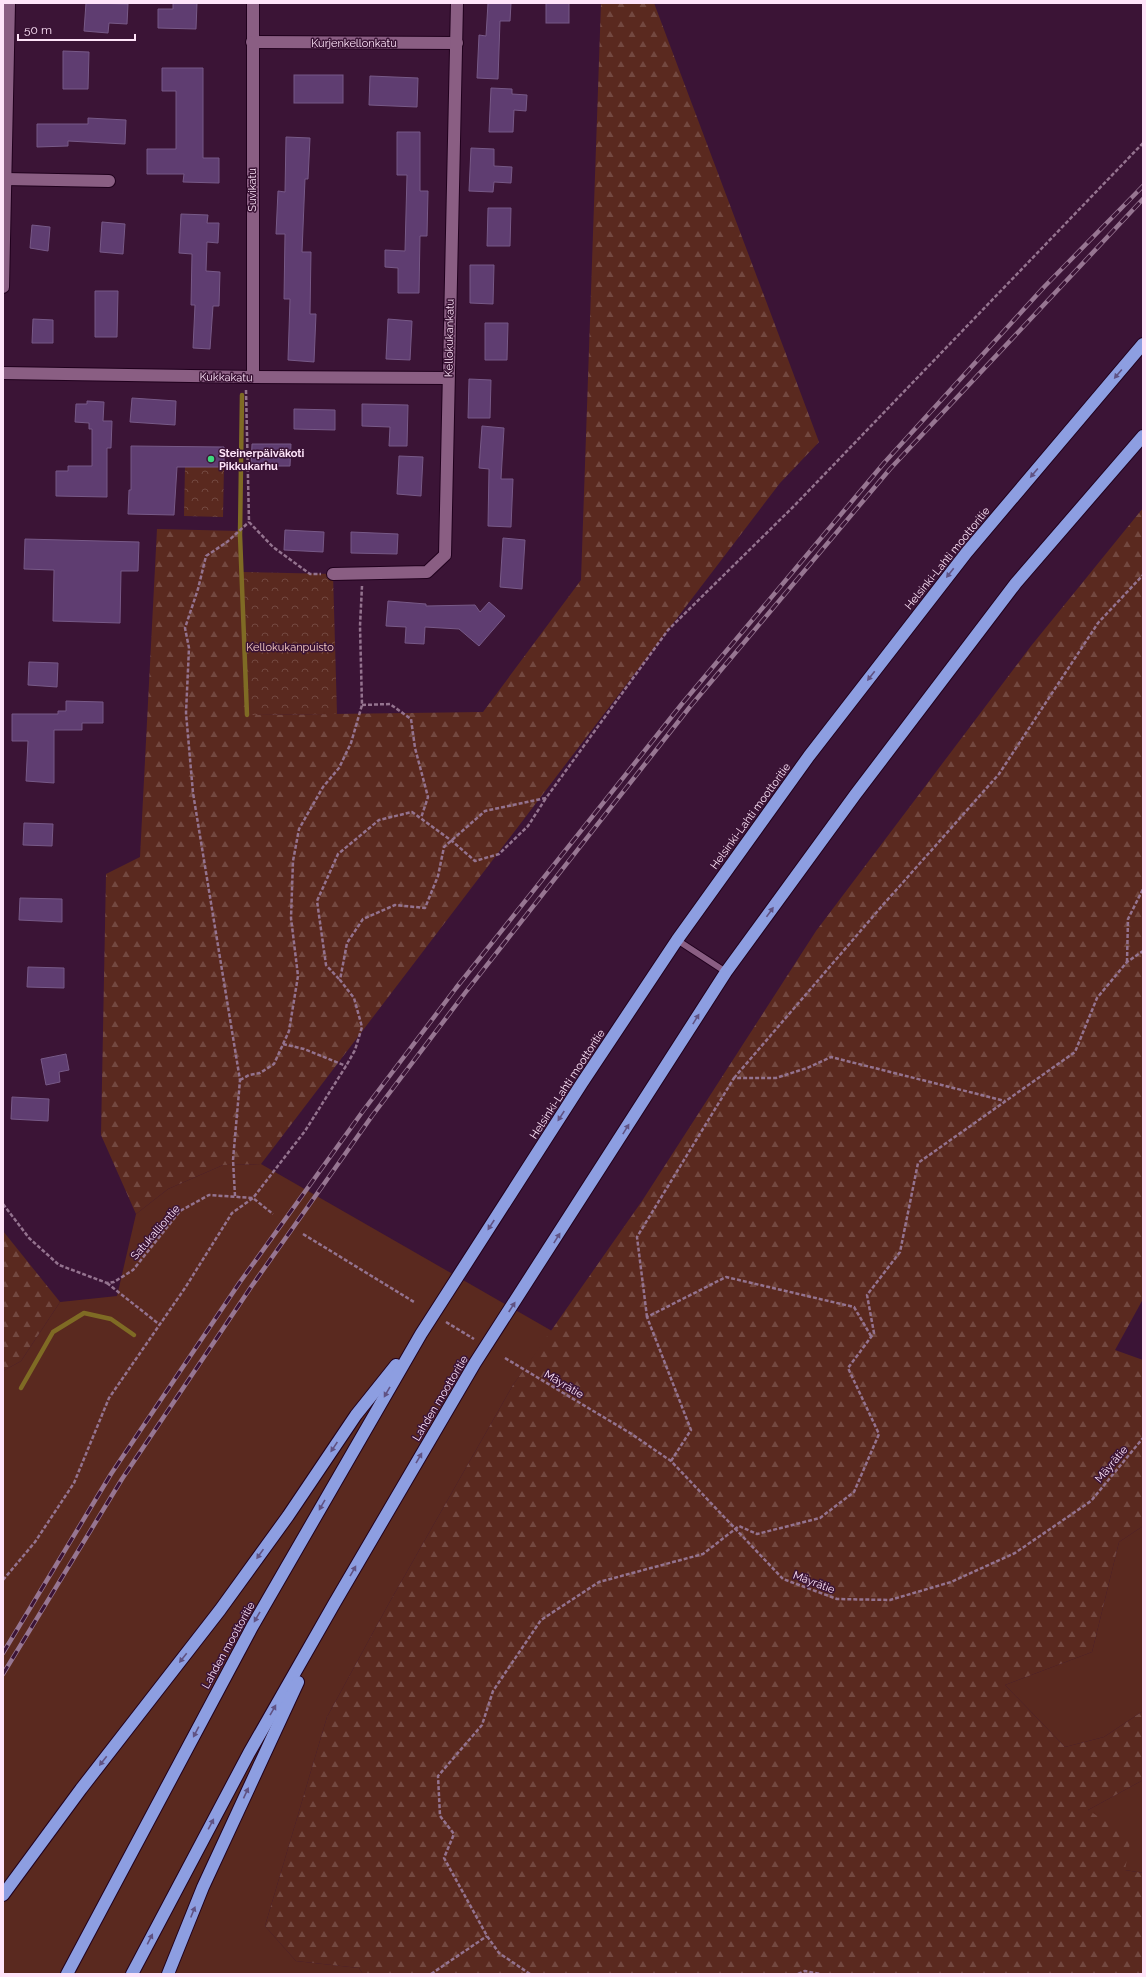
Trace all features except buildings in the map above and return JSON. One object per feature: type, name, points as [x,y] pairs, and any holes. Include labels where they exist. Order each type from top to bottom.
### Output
[{"type":"highway","name":"Helsinki-Lahti moottoritie","points":[[420,1334],[677,940],[809,756],[967,552],[1143,344]]},
{"type":"highway","points":[[726,972],[855,795],[1016,583],[1143,436]]},
{"type":"highway","name":"Lahden moottoritie","points":[[132,1974],[245,1760],[334,1604],[471,1370],[726,972]]},
{"type":"highway","points":[[3,1894],[81,1789],[220,1610],[288,1516],[356,1415],[420,1334]]},
{"type":"highway","name":"Lahden moottoritie","points":[[68,1974],[252,1627],[420,1334]]},
{"type":"highway","points":[[168,1974],[203,1887],[334,1604]]},
{"type":"street","points":[[3,287],[9,3]]},
{"type":"street","name":"Suvikatu","points":[[249,377],[252,3]]},
{"type":"street","name":"Kellokukankatu","points":[[333,574],[427,572],[446,555],[448,378],[457,3]]},
{"type":"street","name":"Kurjenkellonkatu","points":[[252,42],[456,43]]},
{"type":"street","points":[[6,179],[109,181]]},
{"type":"street","name":"Kukkakatu","points":[[3,373],[249,377],[448,378]]},
{"type":"lane","points":[[677,940],[726,972]]},
{"type":"path","points":[[3,1580],[36,1542],[74,1483],[109,1398],[160,1325],[232,1213],[253,1198],[305,1132],[355,1050],[362,1027],[354,998],[326,965],[317,901],[338,854],[379,820],[412,812],[452,841],[475,861],[499,854],[528,826],[546,798],[668,630],[794,506],[1143,143]]},
{"type":"path","points":[[249,377],[249,522],[273,547],[310,574],[333,574]]},
{"type":"path","points":[[236,1196],[233,1160],[240,1080],[193,793],[186,713],[188,648],[185,628],[198,590],[206,556],[227,542],[249,522]]},
{"type":"path","points":[[240,1080],[249,1075],[260,1073],[274,1064],[289,1031],[298,976],[291,918],[293,861],[299,829],[323,787],[339,768],[351,744],[362,705],[360,626],[362,573]]},
{"type":"path","points":[[671,1461],[691,1430],[647,1317],[637,1237],[734,1078],[882,906],[999,774],[1098,623],[1143,575]]},
{"type":"path","points":[[362,705],[390,704],[411,719],[415,748],[428,797],[421,818]]},
{"type":"path","points":[[340,980],[347,943],[363,919],[395,905],[425,908],[438,876],[444,847],[485,811],[546,798]]},
{"type":"path","points":[[1127,962],[1128,918],[1143,889]]},
{"type":"path","points":[[530,1974],[499,1953],[487,1936],[444,1858],[454,1834],[440,1816],[438,1776],[482,1725],[493,1691],[541,1620],[599,1582],[703,1554],[739,1526],[757,1534],[820,1518],[854,1492],[879,1434],[848,1368],[874,1334],[867,1296],[900,1252],[918,1163],[1075,1052],[1097,998],[1127,962],[1143,951]]},
{"type":"path","points":[[283,1044],[304,1049],[346,1066]]},
{"type":"path","points":[[734,1078],[776,1078],[807,1068],[831,1057],[1005,1101]]},
{"type":"path","name":"Satukalliontie","points":[[107,1283],[114,1282],[133,1270],[180,1211],[209,1194],[253,1198]]},
{"type":"path","points":[[253,1198],[273,1214]]},
{"type":"path","points":[[3,1204],[29,1238],[59,1265],[107,1283],[160,1325]]},
{"type":"path","points":[[303,1234],[414,1302]]},
{"type":"path","points":[[647,1317],[726,1277],[854,1308],[872,1336]]},
{"type":"path","points":[[446,1322],[474,1339]]},
{"type":"path","name":"Mäyrätie","points":[[505,1358],[630,1433],[671,1461],[783,1579],[837,1599],[890,1600],[951,1582],[1015,1553],[1091,1501],[1143,1438]]},
{"type":"path","points":[[431,1974],[487,1936]]},
{"type":"path","points":[[798,1974],[805,1971],[820,1974]]},
{"type":"green space","points":[[601,3],[654,3],[819,442],[780,483],[261,1164],[223,1165],[168,1189],[136,1214],[101,1135],[106,874],[140,857],[157,529],[241,531],[249,715],[483,712],[581,580]]},
{"type":"green space","points":[[185,467],[224,467],[223,517],[184,516]]},
{"type":"green space","points":[[1143,508],[1143,1299],[1115,1350],[1143,1360],[1143,1526],[1119,1542],[1092,1652],[1005,1685],[1065,1747],[1104,1737],[1143,1711],[1143,1780],[1088,1810],[1131,1837],[1125,1870],[1143,1873],[1143,1974],[363,1974],[359,1968],[296,1961],[265,1926],[327,1717],[388,1605],[513,1385],[642,1201],[816,931],[1031,646]]},
{"type":"green space","name":"Kellokukanpuisto","points":[[242,572],[333,574],[337,714],[247,715]]},
{"type":"green space","points":[[261,1164],[552,1331],[513,1385],[388,1605],[327,1717],[265,1926],[296,1961],[359,1968],[363,1974],[3,1974],[3,1371],[21,1361],[60,1302],[117,1296],[136,1214],[168,1189],[223,1165]]},
{"type":"green space","points":[[3,1231],[60,1302],[21,1361],[3,1371]]},
{"type":"green space","points":[[1143,1526],[1143,1711],[1104,1737],[1065,1747],[1005,1685],[1092,1652],[1119,1542]]},
{"type":"green space","points":[[1143,1780],[1143,1873],[1125,1870],[1088,1810]]},
{"type":"waterway","points":[[242,395],[240,535],[247,715]]},
{"type":"waterway","points":[[21,1388],[53,1332],[84,1313],[111,1319],[134,1335]]},
{"type":"railway","points":[[3,1653],[111,1474],[240,1282],[363,1111],[456,988],[681,705],[884,463],[1045,286],[1143,186]]},
{"type":"railway","points":[[3,1674],[122,1479],[251,1287],[372,1116],[465,993],[689,708],[890,469],[1143,199]]},
{"type":"place","name":"Steinerpäiväkoti Pikkukarhu","points":[[211,459]]}]
